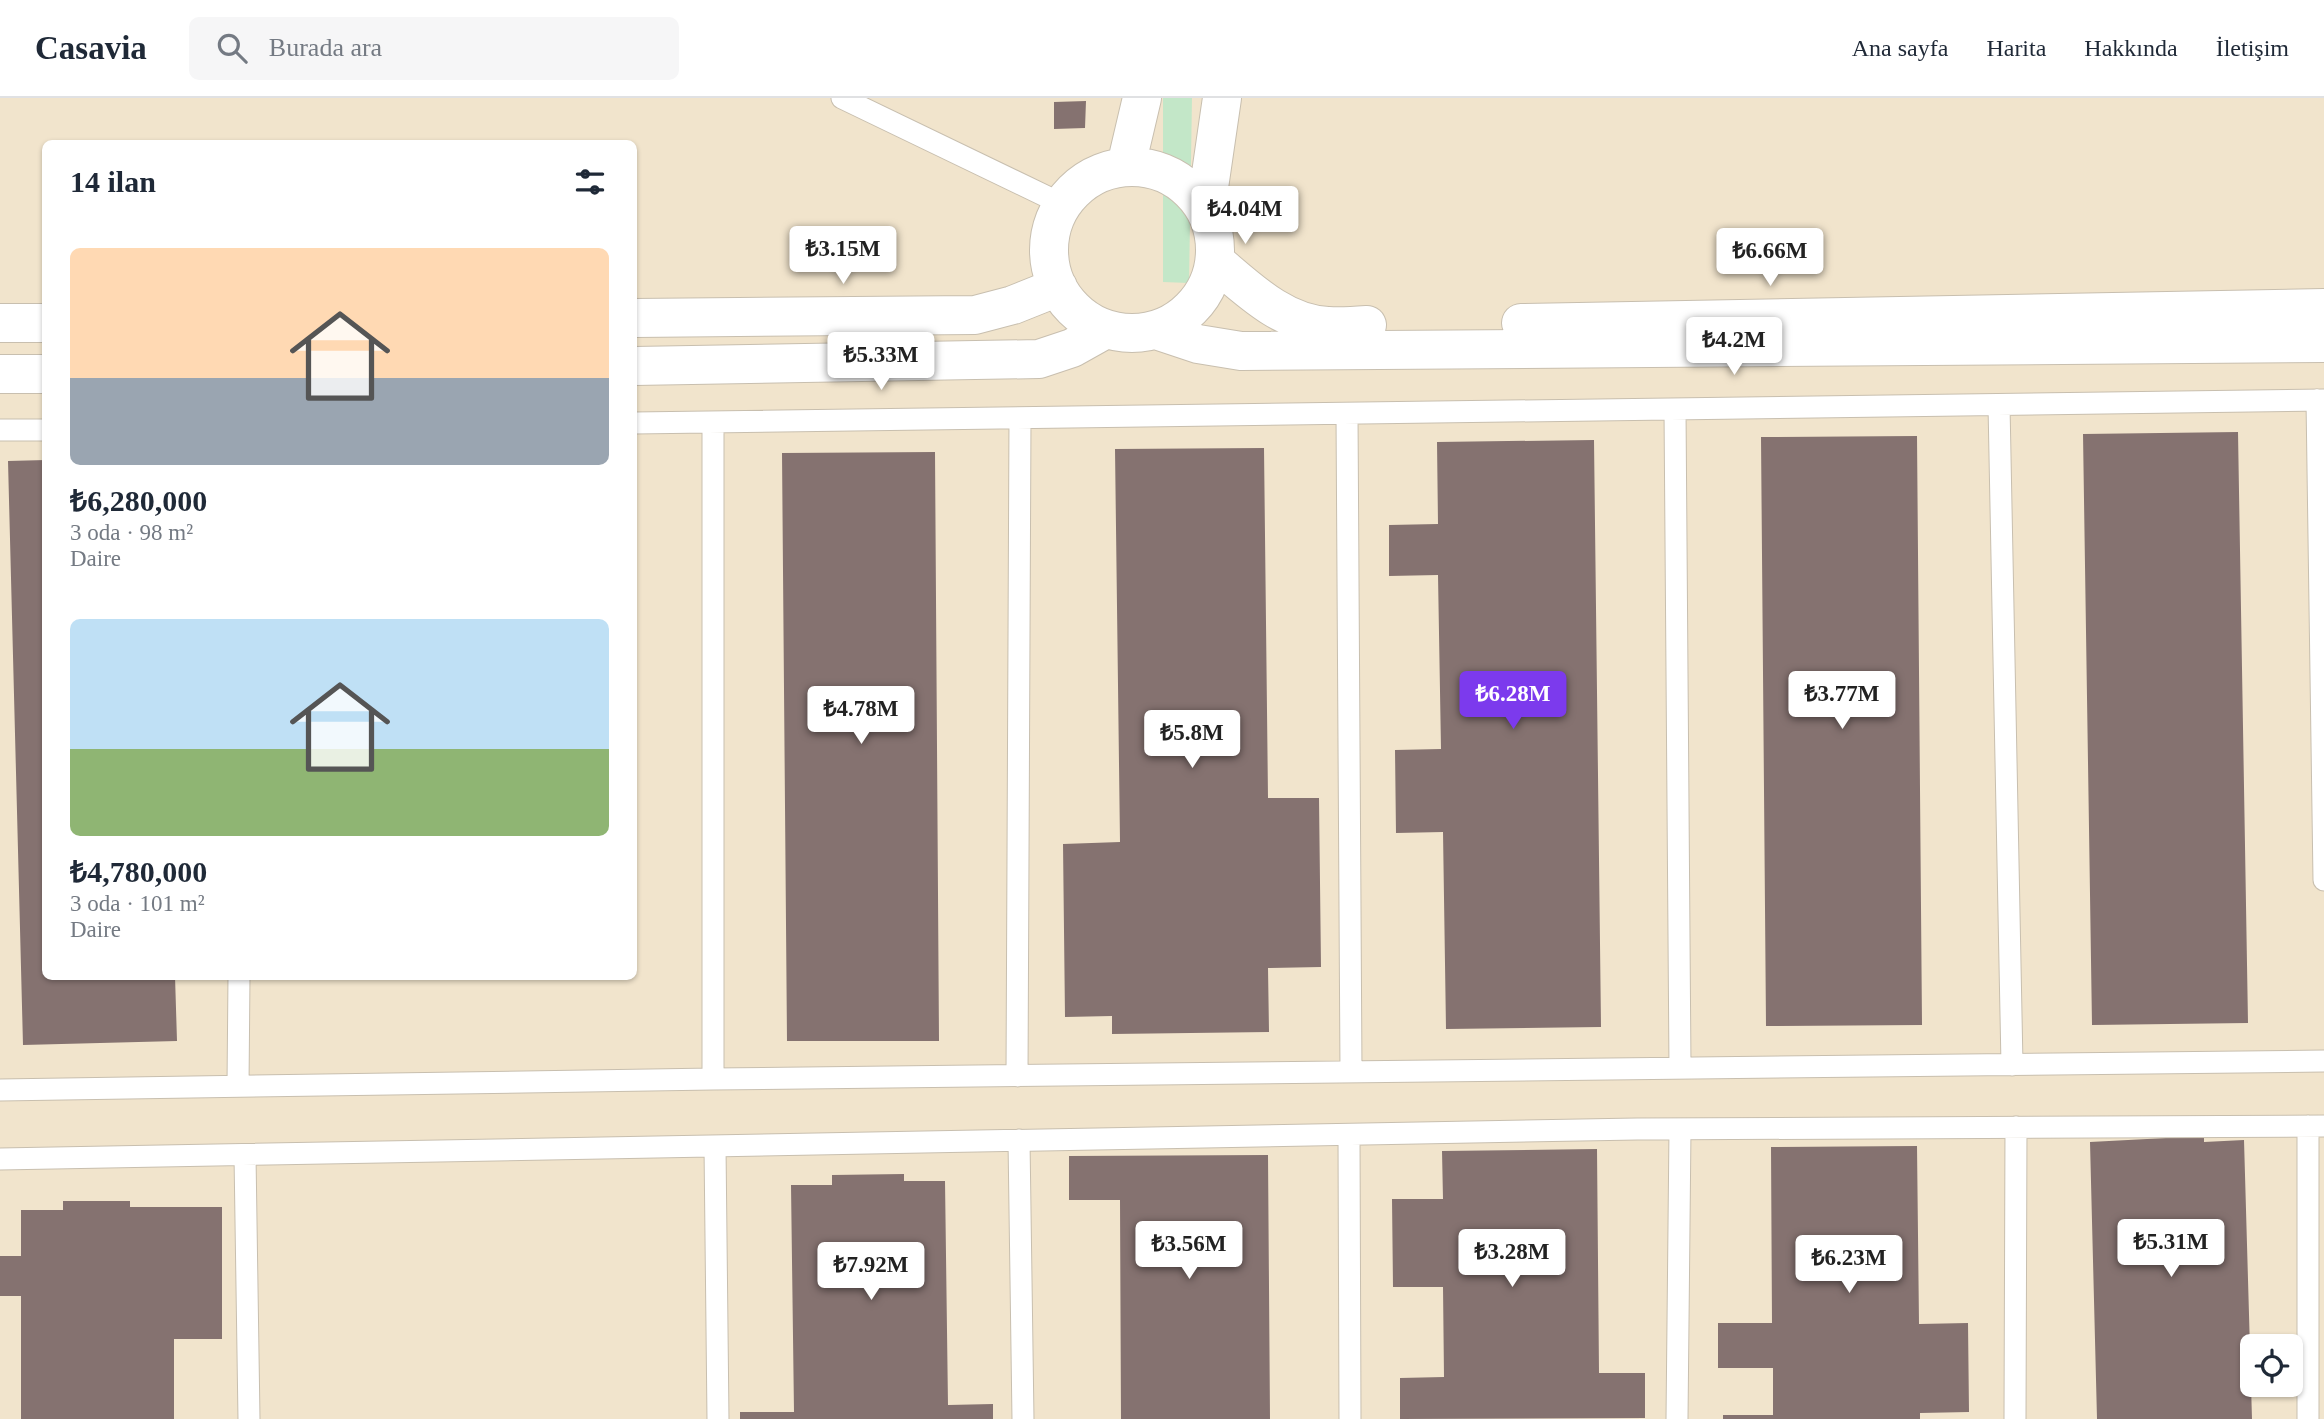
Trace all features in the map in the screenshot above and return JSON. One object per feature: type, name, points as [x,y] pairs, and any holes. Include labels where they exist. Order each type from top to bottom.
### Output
[{"type":"main road","points":[[1126,166],[1142,98]]},
{"type":"main road","points":[[1206,208],[1222,98]]},
{"type":"main road","points":[[1126,166],[1150,168],[1172,176],[1190,190],[1206,208],[1215,235],[1216,262],[1209,285],[1196,305],[1178,320],[1156,330],[1131,333],[1106,329],[1083,317],[1065,299],[1058,287],[1048,252],[1052,227],[1062,204],[1079,185],[1101,172],[1126,166]]},
{"type":"main road","points":[[1216,262],[1258,297],[1284,314],[1325,326],[2324,308]]},
{"type":"main road","points":[[637,318],[975,315],[1013,305],[1058,287]]},
{"type":"main road","points":[[0,323],[42,323]]},
{"type":"main road","points":[[637,366],[1039,359],[1072,348],[1106,329]]},
{"type":"main road","points":[[1156,330],[1198,344],[1241,351],[2324,343]]},
{"type":"main road","points":[[0,374],[42,374]]},
{"type":"lane","points":[[842,98],[1062,204]]},
{"type":"lane","points":[[637,423],[2321,400],[2324,880]]},
{"type":"lane","points":[[1999,405],[2012,1065]]},
{"type":"lane","points":[[1675,409],[1679,1068]]},
{"type":"lane","points":[[1347,414],[1351,1072]]},
{"type":"lane","points":[[1017,1076],[1020,418]]},
{"type":"lane","points":[[713,422],[713,1079]]},
{"type":"lane","points":[[0,430],[42,430]]},
{"type":"lane","points":[[238,1086],[239,980]]},
{"type":"lane","points":[[0,1090],[713,1079],[2324,1061]]},
{"type":"lane","points":[[0,1159],[1680,1129],[2316,1126],[2308,1419]]},
{"type":"lane","points":[[2015,1419],[2016,1127]]},
{"type":"lane","points":[[1677,1419],[1680,1129]]},
{"type":"lane","points":[[1349,1135],[1350,1419]]},
{"type":"lane","points":[[1019,1140],[1023,1419]]},
{"type":"lane","points":[[715,1146],[718,1419]]},
{"type":"lane","points":[[245,1155],[249,1419]]},
{"type":"shaded area","points":[[0,98],[2324,98],[2324,1419],[0,1419]]},
{"type":"green space","points":[[1163,98],[1192,98],[1189,283],[1163,282]]},
{"type":"building","points":[[1086,101],[1085,128],[1054,129],[1054,102]]},
{"type":"building","points":[[2238,432],[2248,1023],[2092,1025],[2083,434]]},
{"type":"building","points":[[1917,436],[1922,1025],[1766,1026],[1761,437]]},
{"type":"building","points":[[1594,440],[1601,1027],[1446,1029],[1443,832],[1396,833],[1395,750],[1441,749],[1438,575],[1389,576],[1389,525],[1438,524],[1437,442]]},
{"type":"building","points":[[1264,448],[1268,798],[1319,798],[1321,967],[1268,968],[1269,1032],[1112,1034],[1112,1016],[1065,1017],[1063,844],[1120,842],[1115,449]]},
{"type":"building","points":[[935,452],[939,1041],[787,1041],[782,453]]},
{"type":"building","points":[[42,460],[42,980],[175,980],[177,1041],[23,1045],[8,461]]},
{"type":"building","points":[[2204,1136],[2204,1142],[2244,1140],[2250,1334],[2240,1334],[2240,1397],[2251,1397],[2252,1419],[2097,1419],[2090,1142]]},
{"type":"building","points":[[1917,1146],[1919,1324],[1968,1323],[1969,1412],[1920,1413],[1920,1419],[1723,1419],[1723,1415],[1773,1415],[1773,1368],[1718,1368],[1718,1323],[1772,1323],[1771,1147]]},
{"type":"building","points":[[1597,1149],[1599,1373],[1645,1373],[1645,1418],[1400,1419],[1400,1378],[1444,1377],[1443,1287],[1393,1287],[1392,1199],[1443,1199],[1442,1151]]},
{"type":"building","points":[[1268,1155],[1270,1419],[1121,1419],[1120,1200],[1069,1200],[1069,1156]]},
{"type":"building","points":[[904,1174],[904,1181],[945,1181],[948,1405],[993,1404],[993,1419],[740,1419],[740,1412],[794,1412],[791,1185],[832,1185],[832,1175]]},
{"type":"building","points":[[63,1201],[130,1201],[130,1207],[222,1207],[222,1339],[174,1339],[174,1419],[21,1419],[21,1296],[0,1296],[0,1256],[21,1256],[21,1210],[63,1210]]}]
